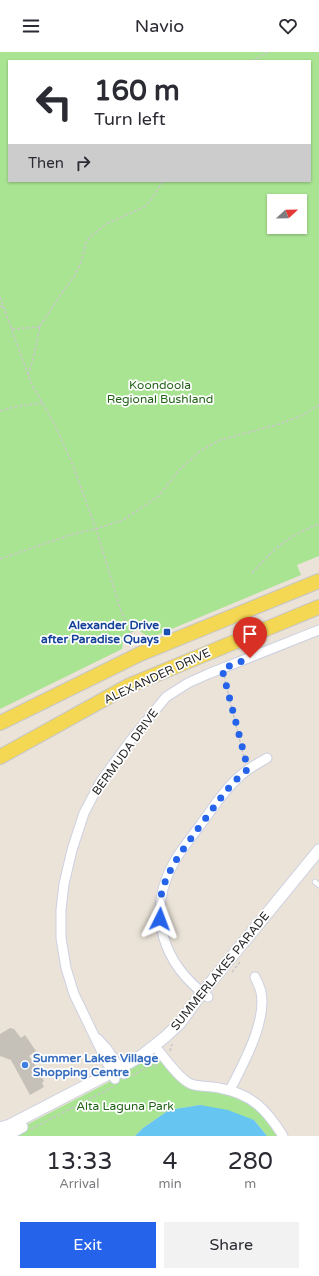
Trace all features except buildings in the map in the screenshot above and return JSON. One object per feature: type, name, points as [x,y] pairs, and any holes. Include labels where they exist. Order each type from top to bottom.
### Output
[{"type":"main road","name":"ALEXANDER DRIVE","points":[[0,723],[140,654],[319,581]]},
{"type":"main road","name":"ALEXANDER DRIVE","points":[[0,757],[128,686],[319,606]]},
{"type":"street","name":"BERMUDA DRIVE","points":[[118,1073],[101,1052],[96,1037],[81,1012],[66,968],[61,938],[61,910],[64,884],[72,850],[84,813],[101,781],[131,740],[166,697],[188,683],[319,630]]},
{"type":"street","points":[[205,995],[177,966],[165,943],[161,928],[159,909],[163,886],[173,863],[226,790],[248,769],[267,758]]},
{"type":"street","name":"SUMMERLAKES PARADE","points":[[0,1128],[10,1126],[35,1116],[118,1073],[157,1048],[183,1028],[205,995],[319,850]]},
{"type":"street","name":"SUMMERLAKES PARADE","points":[[205,995],[319,860]]},
{"type":"street","points":[[230,1090],[252,1046],[260,1011],[261,992],[255,977]]},
{"type":"street","points":[[157,1048],[183,1078],[191,1084],[230,1090],[246,1096],[260,1105],[272,1118],[283,1136]]},
{"type":"street","name":"SUMMERLAKES PARADE","points":[[5,1136],[35,1116]]},
{"type":"street","points":[[0,1128],[5,1136]]},
{"type":"path","points":[[254,60],[268,52]]},
{"type":"path","points":[[28,375],[40,326],[74,277],[89,238],[106,224],[144,207],[151,200],[162,182]]},
{"type":"path","points":[[0,297],[28,375],[55,425],[72,463],[96,529],[121,611],[140,654]]},
{"type":"path","points":[[0,306],[5,309]]},
{"type":"path","points":[[12,329],[40,326]]},
{"type":"path","points":[[0,411],[18,406],[42,403]]},
{"type":"path","points":[[0,559],[73,534],[96,529],[123,520],[160,496],[178,471],[200,451],[220,440],[294,419],[319,405]]},
{"type":"path","points":[[252,572],[277,546],[298,532],[319,524]]},
{"type":"path","points":[[222,669],[248,769]]},
{"type":"green space","name":"Koondoola Regional Bushland","points":[[0,52],[319,52],[319,556],[297,565],[301,575],[150,638],[138,630],[124,635],[122,649],[0,709]]},
{"type":"green space","name":"Alta Laguna Park","points":[[159,1051],[183,1078],[246,1096],[283,1136],[267,1136],[254,1120],[200,1105],[169,1110],[143,1128],[135,1136],[5,1136],[115,1079]]},
{"type":"water","points":[[200,1105],[228,1110],[254,1120],[267,1136],[135,1136],[143,1128],[169,1110]]},
{"type":"place","name":"Alexander Drive after Paradise Quays","points":[[167,632]]},
{"type":"place","name":"Summer Lakes Village Shopping Centre","points":[[25,1065]]},
{"type":"route","points":[[160,919],[159,909],[163,886],[173,863],[226,790],[248,769],[222,669],[250,658]]}]
